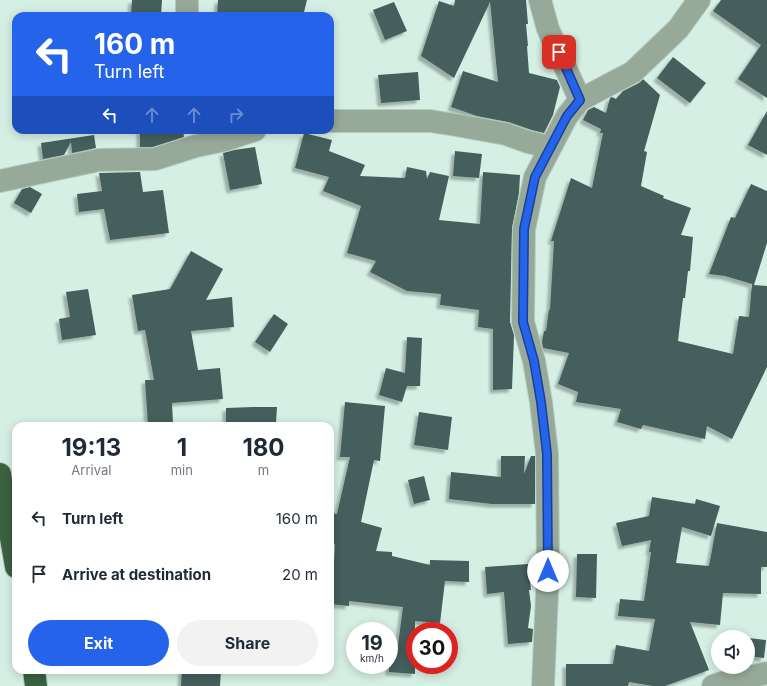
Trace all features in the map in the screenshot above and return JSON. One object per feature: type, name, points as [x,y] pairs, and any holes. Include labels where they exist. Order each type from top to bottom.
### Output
[{"type":"highway","points":[[0,474],[12,544]]},
{"type":"highway","points":[[34,674],[36,686]]},
{"type":"street","points":[[187,0],[187,12]]},
{"type":"street","points":[[540,0],[548,29],[580,100]]},
{"type":"street","points":[[543,686],[548,571],[547,454],[541,402],[534,361],[523,322],[524,229],[535,177],[567,116],[580,100],[633,72],[678,29],[699,0]]},
{"type":"street","points":[[334,121],[430,121],[506,134],[528,142],[550,147]]},
{"type":"street","points":[[0,181],[99,160],[155,159],[194,138],[225,140],[243,134]]},
{"type":"street","points":[[713,686],[767,673]]},
{"type":"building","points":[[132,0],[162,0],[161,12],[131,12]]},
{"type":"building","points":[[218,0],[307,0],[304,12],[217,12]]},
{"type":"building","points":[[455,0],[526,0],[529,73],[557,80],[560,87],[553,115],[544,133],[508,122],[477,116],[451,107],[463,71],[498,82],[490,2],[454,78],[421,56],[439,1],[454,6]]},
{"type":"building","points":[[721,0],[767,0],[767,98],[738,79],[761,45],[713,11]]},
{"type":"building","points":[[394,2],[407,31],[385,40],[373,10]]},
{"type":"building","points":[[673,57],[706,83],[690,103],[657,78]]},
{"type":"building","points":[[418,72],[420,100],[381,103],[378,75]]},
{"type":"building","points":[[643,79],[660,95],[644,151],[647,152],[641,186],[664,196],[663,198],[691,208],[681,235],[693,237],[690,271],[688,271],[685,298],[683,298],[678,341],[733,354],[739,316],[749,317],[752,284],[725,276],[709,274],[731,217],[735,218],[751,184],[767,191],[767,243],[754,285],[767,286],[767,367],[732,439],[707,426],[705,439],[643,425],[641,429],[617,422],[621,409],[576,402],[578,392],[558,384],[569,353],[543,348],[542,342],[544,331],[546,331],[549,309],[550,310],[554,241],[551,241],[571,178],[592,188],[603,133],[600,133],[601,129],[583,120],[588,110],[594,107],[606,113],[610,98],[612,97],[616,99],[623,91],[639,83]]},
{"type":"building","points":[[767,111],[767,155],[748,145]]},
{"type":"building","points":[[140,134],[184,134],[184,137],[153,147],[140,147]]},
{"type":"building","points":[[304,134],[332,140],[329,151],[365,165],[360,176],[405,178],[407,167],[426,171],[427,179],[430,172],[449,176],[439,220],[480,224],[483,172],[520,175],[519,193],[512,229],[510,322],[514,335],[512,389],[493,390],[493,329],[478,327],[479,310],[440,305],[441,294],[407,291],[370,272],[376,261],[347,253],[361,206],[323,191],[329,177],[295,168]]},
{"type":"building","points":[[94,135],[96,148],[72,153],[71,142],[64,155],[43,159],[41,143]]},
{"type":"building","points":[[255,147],[262,184],[230,190],[223,153]]},
{"type":"building","points":[[455,151],[482,154],[479,178],[453,176]]},
{"type":"building","points":[[140,172],[143,192],[163,190],[169,233],[110,240],[104,209],[79,212],[77,194],[102,191],[99,173]]},
{"type":"building","points":[[30,187],[42,194],[31,213],[14,203],[22,189]]},
{"type":"building","points":[[191,251],[223,269],[206,300],[232,297],[234,327],[191,331],[198,370],[220,368],[223,399],[172,403],[173,422],[148,422],[145,380],[154,380],[145,330],[138,331],[132,295],[170,289]]},
{"type":"building","points":[[88,289],[96,335],[62,340],[59,319],[70,317],[66,292]]},
{"type":"building","points":[[274,314],[288,324],[270,352],[255,342]]},
{"type":"building","points":[[407,337],[422,338],[420,386],[407,386],[402,402],[379,395],[386,368],[405,373]]},
{"type":"building","points":[[345,402],[385,406],[380,461],[374,460],[361,522],[382,528],[376,551],[392,552],[392,556],[430,565],[430,560],[469,561],[469,582],[445,581],[440,622],[406,622],[406,673],[398,673],[398,645],[403,607],[349,601],[349,606],[334,604],[334,514],[337,514],[350,457],[340,457]]},
{"type":"building","points":[[277,407],[276,422],[226,422],[226,408]]},
{"type":"building","points":[[419,412],[452,417],[448,450],[414,445]]},
{"type":"building","points":[[501,456],[525,456],[524,474],[531,456],[535,456],[535,504],[492,504],[449,499],[451,472],[501,477]]},
{"type":"building","points":[[424,476],[430,500],[414,504],[408,480]]},
{"type":"building","points":[[652,497],[695,504],[696,499],[720,506],[711,536],[682,527],[676,563],[709,566],[717,523],[767,532],[767,567],[761,567],[761,594],[723,593],[720,625],[690,622],[709,670],[665,686],[653,686],[629,682],[628,686],[566,686],[566,664],[613,664],[616,645],[649,651],[655,619],[618,616],[620,599],[644,601],[651,552],[649,552],[651,540],[622,546],[616,523],[649,516]]},
{"type":"building","points":[[577,554],[597,554],[596,598],[576,597]]},
{"type":"building","points":[[528,564],[531,606],[528,628],[533,629],[532,642],[508,644],[504,592],[487,594],[485,567]]},
{"type":"building","points":[[755,639],[766,640],[764,658],[755,657]]},
{"type":"building","points":[[182,674],[221,674],[220,686],[181,686]]},
{"type":"route","points":[[548,571],[547,454],[541,402],[534,361],[523,322],[524,229],[535,177],[567,116],[580,100],[559,52]]}]
